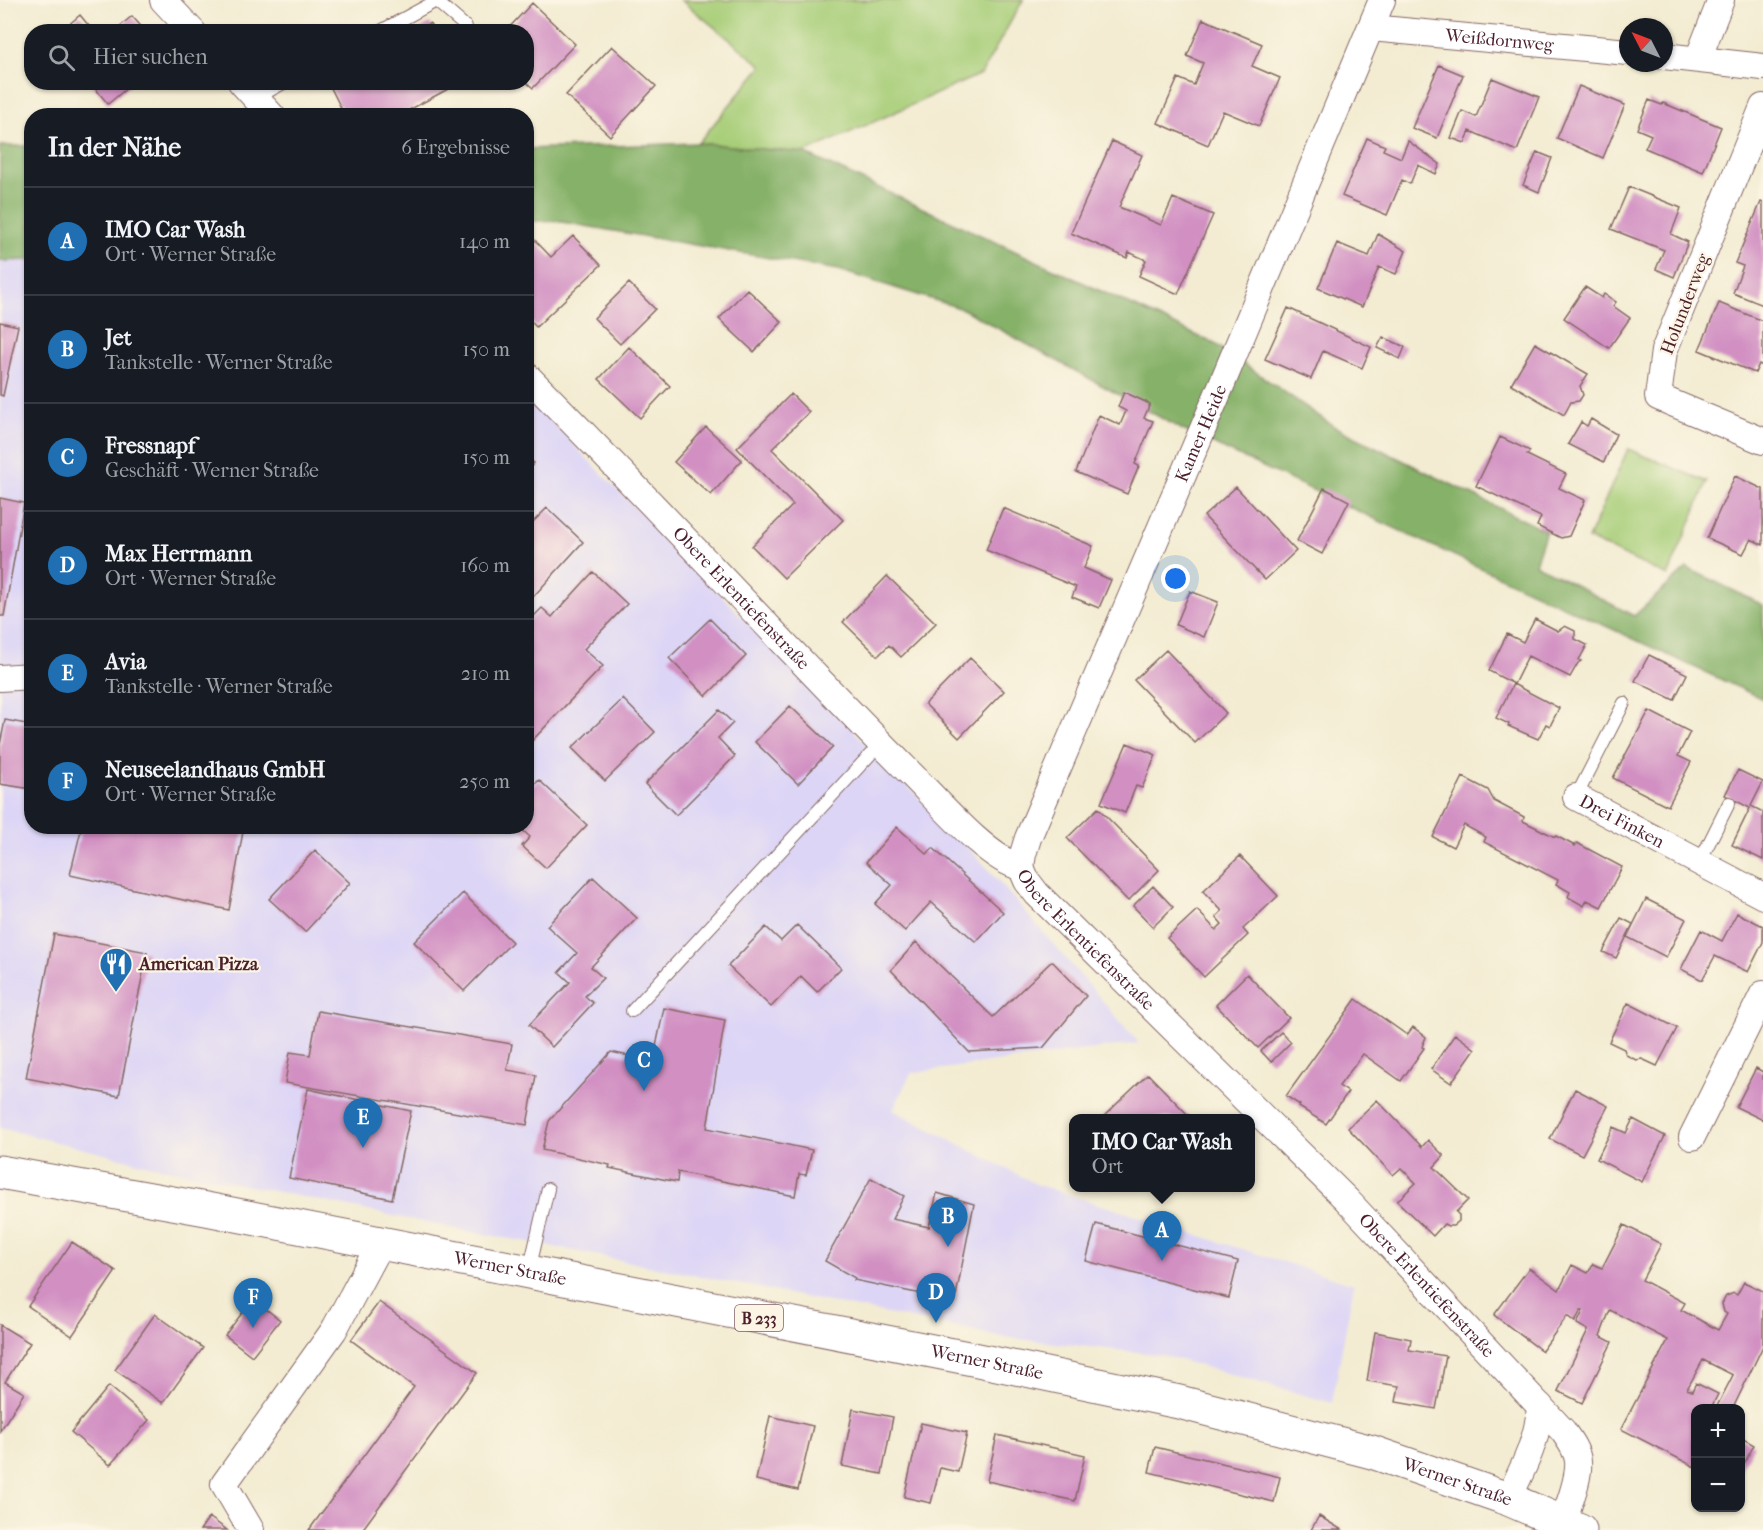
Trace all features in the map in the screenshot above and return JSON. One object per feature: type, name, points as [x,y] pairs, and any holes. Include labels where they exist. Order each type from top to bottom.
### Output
[{"type":"main road","name":"Werner Straße","points":[[0,1172],[202,1208],[978,1360],[1179,1402],[1372,1452],[1508,1499],[1571,1526]]},
{"type":"street","points":[[163,0],[186,24]]},
{"type":"street","name":"Kamer Heide","points":[[1021,867],[1028,838],[1216,398],[1382,0]]},
{"type":"street","points":[[1698,59],[1721,0]]},
{"type":"street","name":"Weißdornweg","points":[[1371,28],[1619,51]]},
{"type":"street","points":[[1673,57],[1763,68]]},
{"type":"street","name":"Holunderweg","points":[[1763,107],[1664,351],[1658,397],[1763,441]]},
{"type":"street","name":"Obere Erlentiefenstraße","points":[[534,383],[881,743],[985,847],[1005,862],[1021,867],[1027,881],[1037,894],[1347,1200],[1540,1406],[1573,1446],[1578,1462],[1571,1526]]},
{"type":"street","points":[[0,678],[24,676]]},
{"type":"street","name":"Drei Finken","points":[[1576,797],[1763,896]]},
{"type":"street","points":[[1692,1137],[1763,994]]},
{"type":"street","points":[[250,1530],[224,1484],[333,1330],[380,1244]]},
{"type":"street","points":[[1508,1499],[1530,1453],[1539,1426],[1540,1406]]},
{"type":"lane","points":[[394,24],[436,1],[463,24]]},
{"type":"lane","points":[[257,99],[272,90]]},
{"type":"lane","name":"Drei Finken","points":[[1576,797],[1624,703]]},
{"type":"lane","points":[[632,1011],[881,743]]},
{"type":"lane","points":[[1699,863],[1729,803]]},
{"type":"lane","points":[[529,1272],[548,1190]]},
{"type":"shaded area","points":[[24,260],[24,834],[534,834],[534,404],[982,862],[1139,1043],[911,1073],[893,1110],[1038,1185],[1354,1284],[1332,1403],[1162,1355],[1002,1337],[456,1229],[153,1166],[0,1128],[0,261]]},
{"type":"green space","points":[[681,0],[1023,0],[981,74],[804,153],[698,143],[762,66]]},
{"type":"green space","points":[[698,143],[804,153],[1215,344],[1335,427],[1546,531],[1535,564],[1634,616],[1687,568],[1763,605],[1763,699],[1183,430],[963,309],[838,270],[556,221],[534,221],[534,149]]},
{"type":"green space","points":[[0,146],[24,146],[24,260],[0,261]]},
{"type":"green space","points":[[1628,449],[1707,482],[1668,576],[1588,539]]},
{"type":"building","points":[[532,3],[575,44],[534,87],[534,24],[512,24]]},
{"type":"building","points":[[80,15],[87,24],[69,24]]},
{"type":"building","points":[[132,16],[139,24],[122,24]]},
{"type":"building","points":[[1203,19],[1262,44],[1252,66],[1280,78],[1259,126],[1223,111],[1208,145],[1158,123],[1178,78],[1194,85],[1203,63],[1187,56]]},
{"type":"building","points":[[612,46],[656,86],[610,136],[566,95]]},
{"type":"building","points":[[1439,65],[1463,75],[1437,138],[1412,128]]},
{"type":"building","points":[[1492,78],[1539,97],[1517,151],[1470,131],[1465,143],[1451,138],[1462,111],[1476,117]]},
{"type":"building","points":[[1579,86],[1625,105],[1603,158],[1557,138]]},
{"type":"building","points":[[97,90],[125,90],[108,104]]},
{"type":"building","points":[[332,90],[446,90],[413,108],[341,108]]},
{"type":"building","points":[[1649,100],[1662,105],[1663,103],[1721,127],[1703,172],[1645,148],[1651,135],[1637,129]]},
{"type":"building","points":[[1367,138],[1385,146],[1383,150],[1401,158],[1408,141],[1440,164],[1436,174],[1418,165],[1410,184],[1402,180],[1387,215],[1342,196]]},
{"type":"building","points":[[1112,141],[1142,155],[1119,207],[1161,225],[1173,198],[1213,215],[1178,294],[1139,276],[1146,260],[1129,252],[1127,258],[1071,233]]},
{"type":"building","points":[[1537,152],[1552,158],[1539,192],[1523,185]]},
{"type":"building","points":[[1629,187],[1681,208],[1671,234],[1688,242],[1674,277],[1656,269],[1664,250],[1611,229]]},
{"type":"building","points":[[1761,202],[1763,203],[1763,305],[1733,293],[1743,266],[1735,263]]},
{"type":"building","points":[[1378,234],[1406,251],[1396,274],[1379,267],[1362,307],[1318,288],[1337,243],[1369,256]]},
{"type":"building","points":[[573,236],[601,265],[536,327],[534,325],[534,239],[551,257]]},
{"type":"building","points":[[629,283],[655,309],[620,344],[594,318]]},
{"type":"building","points":[[1585,287],[1602,298],[1604,294],[1616,302],[1613,306],[1630,318],[1609,348],[1564,318]]},
{"type":"building","points":[[747,289],[782,322],[754,352],[719,319]]},
{"type":"building","points":[[1719,303],[1763,321],[1763,366],[1759,364],[1755,373],[1699,350]]},
{"type":"building","points":[[1288,308],[1371,347],[1362,368],[1323,351],[1311,379],[1265,359]]},
{"type":"building","points":[[0,322],[18,326],[3,396],[0,395]]},
{"type":"building","points":[[1383,337],[1405,347],[1400,359],[1377,348]]},
{"type":"building","points":[[1535,343],[1588,374],[1580,386],[1583,395],[1579,401],[1571,402],[1564,415],[1511,384]]},
{"type":"building","points":[[629,347],[670,386],[640,418],[599,379]]},
{"type":"building","points":[[1124,392],[1150,404],[1144,418],[1153,421],[1135,464],[1139,466],[1127,494],[1076,472],[1099,415],[1120,425],[1126,411],[1118,407]]},
{"type":"building","points":[[791,394],[809,412],[772,449],[843,520],[784,578],[752,546],[793,505],[737,448]]},
{"type":"building","points":[[1591,419],[1616,434],[1604,462],[1568,444],[1581,422],[1587,426]]},
{"type":"building","points":[[706,427],[742,460],[711,495],[674,462]]},
{"type":"building","points":[[1500,437],[1530,451],[1527,455],[1566,474],[1559,488],[1585,500],[1569,536],[1561,538],[1537,526],[1541,517],[1476,486]]},
{"type":"building","points":[[1735,476],[1763,489],[1763,545],[1751,539],[1743,554],[1707,538]]},
{"type":"building","points":[[1236,487],[1296,551],[1265,580],[1204,516]]},
{"type":"building","points":[[1324,488],[1349,501],[1322,554],[1297,541]]},
{"type":"building","points":[[0,498],[24,503],[4,616],[0,616]]},
{"type":"building","points":[[547,508],[583,542],[534,596],[534,521]]},
{"type":"building","points":[[1003,508],[1093,546],[1084,568],[1111,580],[1099,608],[1072,597],[1076,587],[986,550]]},
{"type":"building","points":[[593,572],[627,604],[584,649],[603,666],[534,739],[534,616],[542,608],[552,617]]},
{"type":"building","points":[[887,576],[936,623],[901,657],[889,645],[878,656],[843,622]]},
{"type":"building","points":[[1190,591],[1218,602],[1204,637],[1176,625]]},
{"type":"building","points":[[710,619],[746,656],[706,696],[669,658]]},
{"type":"building","points":[[1535,619],[1558,631],[1565,626],[1575,631],[1575,639],[1587,645],[1579,660],[1581,661],[1570,677],[1528,656],[1514,684],[1489,671],[1507,634],[1523,642]]},
{"type":"building","points":[[1166,650],[1226,713],[1195,743],[1134,680]]},
{"type":"building","points":[[1649,655],[1687,674],[1674,700],[1635,681]]},
{"type":"building","points":[[970,658],[1004,691],[959,738],[925,704]]},
{"type":"building","points":[[1513,684],[1559,708],[1550,726],[1546,724],[1538,739],[1496,718]]},
{"type":"building","points":[[623,699],[655,732],[605,781],[572,748]]},
{"type":"building","points":[[790,706],[833,747],[798,784],[755,742]]},
{"type":"building","points":[[719,710],[733,723],[718,738],[735,756],[676,815],[645,784]]},
{"type":"building","points":[[1649,711],[1690,732],[1678,756],[1691,762],[1668,806],[1613,778]]},
{"type":"building","points":[[5,720],[24,724],[24,788],[0,784],[0,745]]},
{"type":"building","points":[[1127,743],[1156,755],[1142,788],[1136,786],[1125,813],[1101,803]]},
{"type":"building","points":[[1738,770],[1763,782],[1751,806],[1763,812],[1763,860],[1732,845],[1750,808],[1725,795]]},
{"type":"building","points":[[1463,777],[1488,790],[1494,801],[1524,817],[1523,821],[1575,846],[1577,843],[1622,867],[1601,907],[1587,900],[1584,906],[1568,897],[1570,892],[1556,884],[1558,880],[1484,842],[1486,837],[1464,825],[1453,847],[1433,837]]},
{"type":"building","points":[[539,780],[587,825],[546,868],[522,846],[530,837],[527,834],[534,834],[534,785]]},
{"type":"building","points":[[1098,808],[1159,870],[1128,901],[1067,838]]},
{"type":"building","points":[[897,827],[927,854],[933,848],[1003,912],[976,942],[931,902],[905,931],[875,904],[892,885],[866,862]]},
{"type":"building","points":[[80,834],[243,834],[229,910],[70,875]]},
{"type":"building","points":[[315,850],[350,883],[305,932],[269,899]]},
{"type":"building","points":[[1240,856],[1278,896],[1243,929],[1248,935],[1204,977],[1167,938],[1197,910],[1216,930],[1222,924],[1216,917],[1222,911],[1203,891]]},
{"type":"building","points":[[593,877],[637,918],[591,967],[603,978],[585,996],[593,1003],[552,1047],[529,1025],[570,982],[559,972],[577,953],[547,926]]},
{"type":"building","points":[[1153,886],[1173,907],[1153,927],[1133,906]]},
{"type":"building","points":[[463,893],[512,942],[464,991],[414,942]]},
{"type":"building","points":[[1646,899],[1686,919],[1666,957],[1627,937]]},
{"type":"building","points":[[1737,913],[1763,926],[1763,942],[1748,972],[1715,956],[1702,980],[1681,969],[1701,930],[1722,941]]},
{"type":"building","points":[[1621,918],[1633,924],[1616,958],[1603,952]]},
{"type":"building","points":[[797,925],[841,968],[817,992],[801,976],[771,1007],[728,966],[766,927],[781,941]]},
{"type":"building","points":[[54,934],[147,952],[119,1096],[26,1078]]},
{"type":"building","points":[[916,942],[993,1017],[1052,961],[1086,996],[1043,1048],[969,1052],[891,970]]},
{"type":"building","points":[[1247,974],[1289,1018],[1258,1048],[1216,1005]]},
{"type":"building","points":[[1356,999],[1407,1035],[1413,1027],[1426,1037],[1422,1047],[1424,1048],[1401,1081],[1363,1054],[1339,1086],[1348,1092],[1326,1124],[1286,1096]]},
{"type":"building","points":[[1628,1003],[1677,1028],[1657,1066],[1626,1055],[1624,1049],[1609,1042]]},
{"type":"building","points":[[664,1008],[725,1020],[707,1128],[812,1150],[806,1175],[799,1174],[795,1196],[678,1172],[677,1182],[609,1168],[610,1165],[542,1150],[549,1121],[611,1052],[653,1061]]},
{"type":"building","points":[[318,1011],[512,1044],[507,1070],[536,1075],[527,1125],[285,1083],[290,1052],[310,1055]]},
{"type":"building","points":[[1281,1032],[1291,1042],[1271,1062],[1261,1051]]},
{"type":"building","points":[[1455,1034],[1475,1049],[1451,1083],[1431,1069]]},
{"type":"building","points":[[1756,1068],[1763,1072],[1763,1120],[1736,1107]]},
{"type":"building","points":[[1148,1074],[1187,1114],[1106,1114]]},
{"type":"building","points":[[308,1089],[411,1111],[392,1199],[289,1178]]},
{"type":"building","points":[[1575,1089],[1608,1106],[1582,1155],[1550,1139]]},
{"type":"building","points":[[1377,1100],[1422,1147],[1428,1140],[1444,1156],[1434,1167],[1468,1200],[1456,1212],[1459,1215],[1459,1221],[1453,1226],[1444,1224],[1433,1236],[1397,1201],[1416,1183],[1401,1168],[1393,1175],[1348,1128]]},
{"type":"building","points":[[1633,1119],[1665,1136],[1642,1182],[1597,1159],[1613,1127],[1626,1133]]},
{"type":"building","points":[[871,1178],[904,1196],[892,1219],[929,1227],[937,1193],[974,1204],[955,1301],[854,1280],[855,1278],[825,1261]]},
{"type":"building","points":[[1096,1224],[1238,1261],[1229,1298],[1086,1261]]},
{"type":"building","points":[[1624,1225],[1661,1244],[1642,1280],[1685,1303],[1681,1310],[1718,1330],[1727,1314],[1722,1304],[1726,1296],[1734,1293],[1737,1295],[1744,1282],[1763,1291],[1763,1346],[1735,1404],[1718,1404],[1733,1375],[1703,1360],[1687,1389],[1692,1391],[1696,1383],[1718,1394],[1713,1404],[1691,1404],[1691,1465],[1621,1429],[1668,1340],[1610,1310],[1600,1336],[1612,1342],[1582,1403],[1558,1391],[1588,1330],[1577,1324],[1583,1311],[1581,1310],[1575,1322],[1567,1316],[1542,1351],[1494,1315],[1529,1268],[1559,1290],[1572,1265],[1588,1273],[1593,1264],[1602,1268]]},
{"type":"building","points":[[72,1242],[116,1271],[72,1336],[28,1306]]},
{"type":"building","points":[[253,1299],[280,1320],[252,1356],[225,1335]]},
{"type":"building","points":[[379,1302],[477,1373],[362,1530],[309,1530],[414,1387],[351,1340]]},
{"type":"building","points":[[155,1314],[203,1348],[163,1403],[115,1370]]},
{"type":"building","points":[[0,1325],[30,1343],[5,1382],[24,1393],[0,1431]]},
{"type":"building","points":[[1375,1332],[1411,1339],[1409,1350],[1446,1356],[1436,1409],[1396,1402],[1399,1386],[1367,1381]]},
{"type":"building","points":[[109,1386],[149,1420],[110,1465],[71,1432]]},
{"type":"building","points":[[853,1409],[893,1417],[882,1474],[842,1466]]},
{"type":"building","points":[[770,1416],[813,1426],[798,1490],[756,1480]]},
{"type":"building","points":[[921,1423],[967,1433],[958,1472],[940,1468],[931,1503],[904,1497]]},
{"type":"building","points":[[997,1435],[1085,1455],[1075,1501],[987,1481]]},
{"type":"building","points":[[1745,1440],[1754,1445],[1745,1462]]},
{"type":"building","points":[[1155,1447],[1280,1477],[1274,1502],[1149,1472]]},
{"type":"building","points":[[1319,1516],[1342,1530],[1311,1530]]},
{"type":"building","points":[[209,1517],[227,1530],[200,1530]]},
{"type":"place","name":"American Pizza","points":[[116,993]]},
{"type":"place","name":"Fressnapf","points":[[644,1091]]},
{"type":"place","name":"Avia","points":[[363,1148]]},
{"type":"place","name":"Jet","points":[[948,1247]]},
{"type":"place","name":"IMO Car Wash","points":[[1162,1261]]},
{"type":"place","name":"Max Herrmann","points":[[936,1323]]},
{"type":"place","name":"Neuseelandhaus GmbH","points":[[253,1328]]}]
